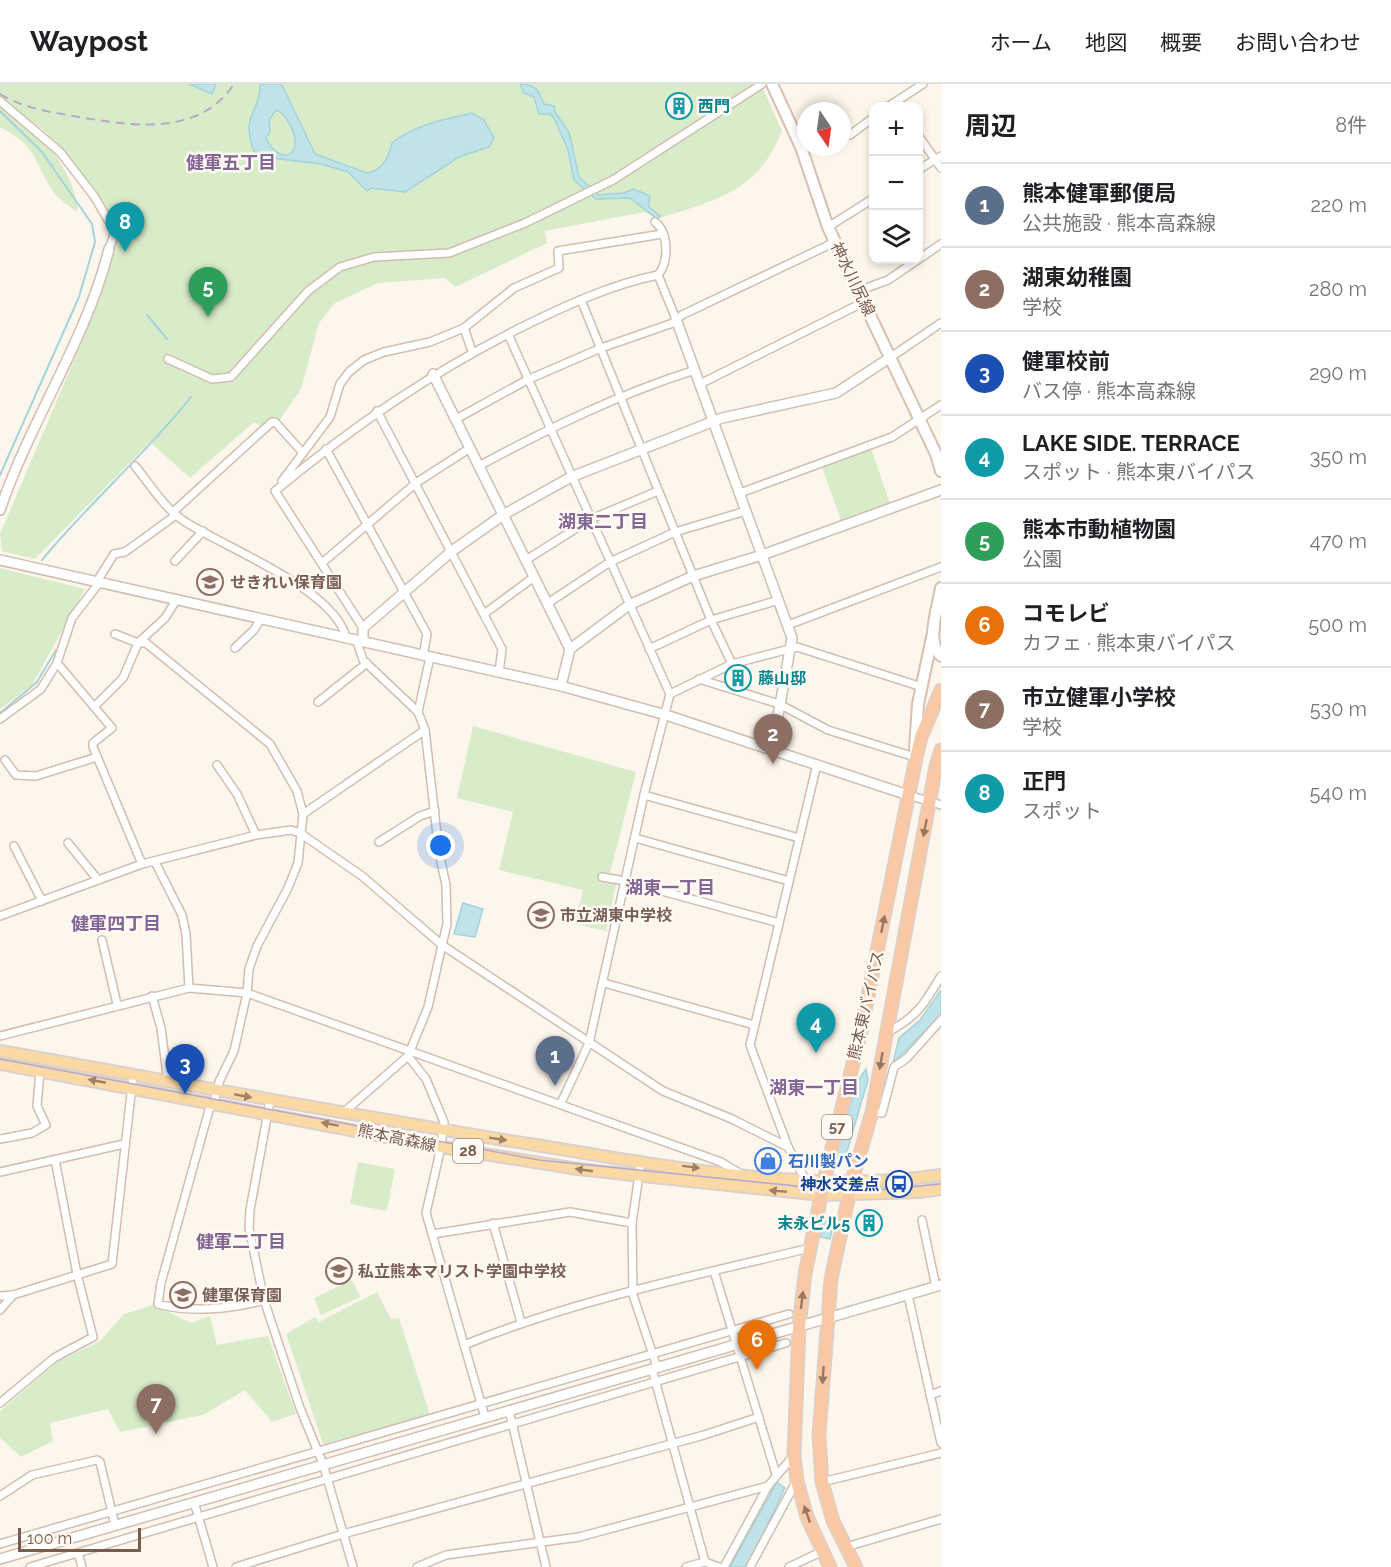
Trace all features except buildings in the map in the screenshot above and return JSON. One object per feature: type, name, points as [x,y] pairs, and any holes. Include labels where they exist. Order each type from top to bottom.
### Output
[{"type":"highway","name":"熊本東バイパス","points":[[830,1567],[807,1517],[796,1481],[794,1455],[799,1327],[810,1248],[863,1020],[915,760],[921,737],[941,690]]},
{"type":"highway","name":"熊本東バイパス","points":[[856,1567],[833,1521],[822,1482],[819,1434],[827,1317],[831,1279],[852,1180],[872,1113],[886,1033],[935,803],[941,750]]},
{"type":"main road","name":"神水川尻線","points":[[772,84],[797,132]]},
{"type":"main road","name":"神水川尻線","points":[[807,156],[828,227],[920,419],[941,471]]},
{"type":"main road","points":[[915,760],[915,730],[941,588]]},
{"type":"main road","points":[[934,628],[935,650],[941,656]]},
{"type":"main road","name":"熊本高森線","points":[[0,1051],[132,1081],[214,1103],[441,1147],[639,1177],[821,1195],[849,1196],[941,1189]]},
{"type":"main road","name":"熊本高森線","points":[[0,1064],[40,1071],[132,1081],[168,1082],[444,1131],[741,1174],[824,1181],[876,1182],[941,1175]]},
{"type":"street","points":[[168,359],[212,379],[231,377],[308,291],[340,267],[374,257],[449,253],[525,223],[613,180],[762,84]]},
{"type":"street","points":[[900,102],[923,84]]},
{"type":"street","points":[[0,101],[60,152],[78,174],[115,232],[103,273],[81,330],[34,426],[0,510]]},
{"type":"street","points":[[851,134],[869,120]]},
{"type":"street","points":[[923,141],[938,158],[941,168]]},
{"type":"street","points":[[923,167],[938,158]]},
{"type":"street","points":[[828,227],[869,201]]},
{"type":"street","points":[[655,222],[661,227],[666,250],[658,275],[788,625],[791,648],[772,749]]},
{"type":"street","points":[[275,490],[330,417],[339,384],[364,360],[384,352],[430,342],[464,328],[514,288],[559,268],[558,251],[662,234]]},
{"type":"street","points":[[456,419],[527,380],[601,348],[673,323],[676,319],[835,242]]},
{"type":"street","points":[[858,291],[888,280],[918,262],[941,244]]},
{"type":"street","points":[[275,490],[377,411],[472,351],[581,300],[658,275]]},
{"type":"street","points":[[581,300],[711,620],[732,664]]},
{"type":"street","points":[[700,384],[864,302]]},
{"type":"street","points":[[342,1113],[409,1052],[428,1007],[447,924],[447,885],[425,730],[418,712],[367,663],[359,652],[359,640],[363,628],[404,590],[452,551],[503,515],[571,477],[640,448],[714,422],[836,393],[941,323]]},
{"type":"street","points":[[464,328],[472,351]]},
{"type":"street","points":[[508,334],[670,694],[644,795],[590,1043],[561,1103]]},
{"type":"street","points":[[479,466],[549,428],[620,396],[695,370]]},
{"type":"street","points":[[434,374],[570,649],[561,686]]},
{"type":"street","points":[[740,493],[892,437],[941,405]]},
{"type":"street","points":[[377,411],[502,649],[499,672]]},
{"type":"street","points":[[0,719],[41,689],[57,663],[72,618],[114,554],[125,552],[175,513],[272,422],[275,422],[303,453]]},
{"type":"street","points":[[322,563],[366,523],[416,483],[470,448]]},
{"type":"street","points":[[326,449],[427,634],[427,656],[418,712]]},
{"type":"street","points":[[135,466],[175,513],[203,531],[253,557],[326,606],[339,617],[346,637]]},
{"type":"street","points":[[275,490],[363,628]]},
{"type":"street","points":[[570,649],[629,605],[693,576],[762,555],[941,490]]},
{"type":"street","points":[[526,560],[591,519],[658,491]]},
{"type":"street","points":[[548,603],[610,562],[675,532],[746,511]]},
{"type":"street","points":[[175,561],[203,531]]},
{"type":"street","points":[[0,560],[561,686],[666,715],[935,803]]},
{"type":"street","points":[[788,625],[941,567]]},
{"type":"street","points":[[484,614],[534,577]]},
{"type":"street","points":[[95,706],[123,678],[138,644],[165,618],[177,599]]},
{"type":"street","points":[[649,649],[711,620],[779,600]]},
{"type":"street","points":[[235,648],[254,630],[261,618]]},
{"type":"street","points":[[116,634],[138,644],[146,643],[270,744],[297,791],[303,814],[298,863],[288,888],[257,946],[249,969],[247,993],[234,1051],[217,1090],[214,1103],[208,1110],[158,1304],[183,1308],[214,1308],[264,1299]]},
{"type":"street","points":[[670,694],[732,664],[797,647],[922,687]]},
{"type":"street","points":[[57,663],[112,728],[93,742],[97,757],[142,864]]},
{"type":"street","points":[[318,702],[367,663]]},
{"type":"street","points":[[699,679],[779,704],[828,730],[915,760]]},
{"type":"street","points":[[303,814],[425,730]]},
{"type":"street","points":[[5,760],[16,775],[36,776],[97,757]]},
{"type":"street","points":[[805,1179],[788,1147],[750,1045],[817,764]]},
{"type":"street","points":[[216,765],[233,787],[256,835]]},
{"type":"street","points":[[644,795],[799,838]]},
{"type":"street","points":[[379,842],[420,816],[435,811]]},
{"type":"street","points":[[0,916],[142,864],[256,835],[291,831],[300,833],[362,876],[442,945],[663,1091],[732,1119],[788,1147]]},
{"type":"street","points":[[635,838],[789,881]]},
{"type":"street","points":[[68,843],[98,880]]},
{"type":"street","points":[[14,846],[42,901]]},
{"type":"street","points":[[155,862],[182,915],[186,934],[189,988]]},
{"type":"street","points":[[602,877],[625,881],[779,923]]},
{"type":"street","points":[[102,940],[117,1004]]},
{"type":"street","points":[[886,1033],[909,1022],[924,1004],[941,976]]},
{"type":"street","points":[[604,983],[754,1024]]},
{"type":"street","points":[[0,1035],[117,1004],[189,988],[247,993],[721,1161],[741,1174]]},
{"type":"street","points":[[152,996],[161,1028],[168,1082]]},
{"type":"street","points":[[872,1113],[882,1113],[894,1067],[907,1058],[941,1020]]},
{"type":"street","points":[[409,1052],[426,1079],[440,1111],[444,1131],[426,1213],[434,1234],[485,1417]]},
{"type":"street","points":[[0,1139],[32,1133],[46,1125],[37,1106],[40,1071]]},
{"type":"street","points":[[0,1296],[13,1295],[112,1264],[132,1081]]},
{"type":"street","points":[[270,1101],[250,1210],[249,1228],[264,1299],[300,1408],[328,1479],[353,1567]]},
{"type":"street","points":[[0,1172],[124,1144]]},
{"type":"street","points":[[0,1403],[54,1358],[93,1337],[77,1274],[55,1160]]},
{"type":"street","points":[[641,1161],[632,1223],[633,1290],[653,1353],[655,1382],[705,1562]]},
{"type":"street","points":[[434,1234],[570,1212],[632,1223]]},
{"type":"street","points":[[0,1559],[938,1286],[922,1220]]},
{"type":"street","points":[[493,1223],[521,1322]]},
{"type":"street","points":[[464,1345],[521,1322],[633,1290],[810,1248]]},
{"type":"street","points":[[714,1271],[776,1474]]},
{"type":"street","points":[[0,1310],[13,1295]]},
{"type":"street","points":[[908,1295],[941,1443]]},
{"type":"street","points":[[0,1544],[789,1314]]},
{"type":"street","points":[[30,1567],[786,1344]]},
{"type":"street","points":[[930,1395],[941,1391]]},
{"type":"street","points":[[509,1410],[546,1567]]},
{"type":"street","points":[[237,1567],[343,1534],[673,1444],[759,1417]]},
{"type":"street","points":[[822,1482],[941,1454]]},
{"type":"street","points":[[724,1567],[768,1486],[794,1455]]},
{"type":"street","points":[[0,1496],[32,1475],[96,1460],[100,1462],[115,1525]]},
{"type":"street","points":[[750,1567],[796,1481]]},
{"type":"street","points":[[417,1567],[446,1555],[579,1537],[768,1486]]},
{"type":"street","points":[[194,1502],[213,1567]]},
{"type":"street","points":[[846,1547],[941,1519]]},
{"type":"street","points":[[792,1566],[823,1551]]},
{"type":"street","points":[[78,1553],[82,1567]]},
{"type":"street","points":[[686,1567],[705,1562],[719,1567]]},
{"type":"green space","points":[[0,84],[761,84],[782,131],[772,152],[747,181],[732,191],[698,206],[657,219],[645,212],[545,231],[547,243],[455,287],[445,278],[378,283],[335,303],[319,323],[301,389],[279,421],[273,417],[263,428],[254,422],[190,478],[150,442],[35,559],[2,551],[0,534],[95,311],[119,234],[118,226],[71,160],[37,125],[34,127],[56,155],[69,179],[77,202],[77,212],[54,193],[28,147],[0,127]]},
{"type":"green space","points":[[871,449],[891,506],[842,523],[822,467]]},
{"type":"green space","points":[[0,568],[85,589],[32,685],[0,709]]},
{"type":"green space","points":[[473,726],[636,772],[610,873],[618,876],[606,931],[575,924],[583,890],[499,870],[513,812],[457,798]]},
{"type":"green space","points":[[358,1162],[395,1169],[387,1211],[350,1204]]},
{"type":"green space","points":[[352,1280],[360,1297],[321,1315],[314,1298]]},
{"type":"green space","points":[[377,1292],[391,1319],[399,1318],[430,1415],[323,1444],[286,1334],[315,1317],[319,1322]]},
{"type":"green space","points":[[153,1305],[191,1323],[210,1316],[217,1345],[268,1336],[296,1414],[272,1422],[245,1390],[203,1415],[120,1432],[108,1409],[50,1423],[53,1441],[21,1457],[0,1438],[0,1411],[57,1362],[100,1341],[124,1314]]},
{"type":"water","points":[[189,84],[216,84],[212,94]]},
{"type":"water","points":[[260,84],[280,84],[315,154],[367,173],[381,166],[392,143],[411,131],[440,121],[472,113],[484,120],[494,138],[489,147],[459,157],[405,192],[371,188],[367,191],[348,172],[321,164],[272,158],[254,152],[249,129]],"holes":[[[276,110],[284,115],[294,134],[294,149],[290,154],[279,153],[272,148],[266,138],[270,132],[269,120]]]},
{"type":"water","points":[[520,84],[533,87],[544,104],[554,106],[555,112],[569,132],[579,177],[599,195],[624,193],[634,189],[650,196],[648,206],[660,216],[657,219],[630,198],[596,199],[574,180],[568,150],[554,118],[550,114],[539,114],[534,97],[524,93]]},
{"type":"water","points":[[463,903],[483,909],[475,937],[454,934]]},
{"type":"water","points":[[941,990],[941,1015],[893,1063],[899,1038],[920,1020]]},
{"type":"water","points":[[866,1069],[868,1080],[845,1158],[835,1157],[857,1082]]},
{"type":"water","points":[[824,1218],[834,1220],[830,1239],[820,1237]]},
{"type":"water","points":[[777,1482],[785,1488],[747,1567],[730,1567]]},
{"type":"waterway","points":[[0,111],[42,152],[92,224],[95,242],[79,297],[0,475]]},
{"type":"waterway","points":[[147,315],[167,339]]},
{"type":"waterway","points":[[42,560],[191,397]]},
{"type":"waterway","points":[[0,713],[37,682],[56,650]]},
{"type":"tram line","points":[[0,1059],[539,1160],[826,1189],[877,1190],[941,1184]]},
{"type":"railway","points":[[0,94],[29,107],[58,113],[121,123],[163,124],[184,120],[202,113],[219,101],[234,84]]},
{"type":"place","name":"西門","points":[[679,106]]},
{"type":"place","name":"正門","points":[[125,252]]},
{"type":"place","name":"熊本市動植物園","points":[[208,317]]},
{"type":"place","name":"せきれい保育園","points":[[210,582]]},
{"type":"place","name":"藤山邸","points":[[738,678]]},
{"type":"place","name":"湖東幼稚園","points":[[773,764]]},
{"type":"place","name":"市立湖東中学校","points":[[541,915]]},
{"type":"place","name":"LAKE SIDE. TERRACE","points":[[816,1053]]},
{"type":"place","name":"熊本健軍郵便局","points":[[555,1086]]},
{"type":"place","name":"健軍校前","points":[[185,1094]]},
{"type":"place","name":"石川製パン","points":[[768,1161]]},
{"type":"place","name":"神水交差点","points":[[899,1184]]},
{"type":"place","name":"末永ビル5","points":[[869,1223]]},
{"type":"place","name":"私立熊本マリスト学園中学校","points":[[339,1271]]},
{"type":"place","name":"健軍保育園","points":[[183,1295]]},
{"type":"place","name":"コモレビ","points":[[757,1370]]},
{"type":"place","name":"市立健軍小学校","points":[[156,1434]]},
{"type":"district","name":"健軍五丁目","points":[[231,162]]},
{"type":"district","name":"湖東二丁目","points":[[603,521]]},
{"type":"district","name":"湖東一丁目","points":[[670,887]]},
{"type":"district","name":"健軍四丁目","points":[[116,923]]},
{"type":"district","name":"湖東一丁目","points":[[814,1087]]},
{"type":"district","name":"健軍二丁目","points":[[241,1241]]}]
